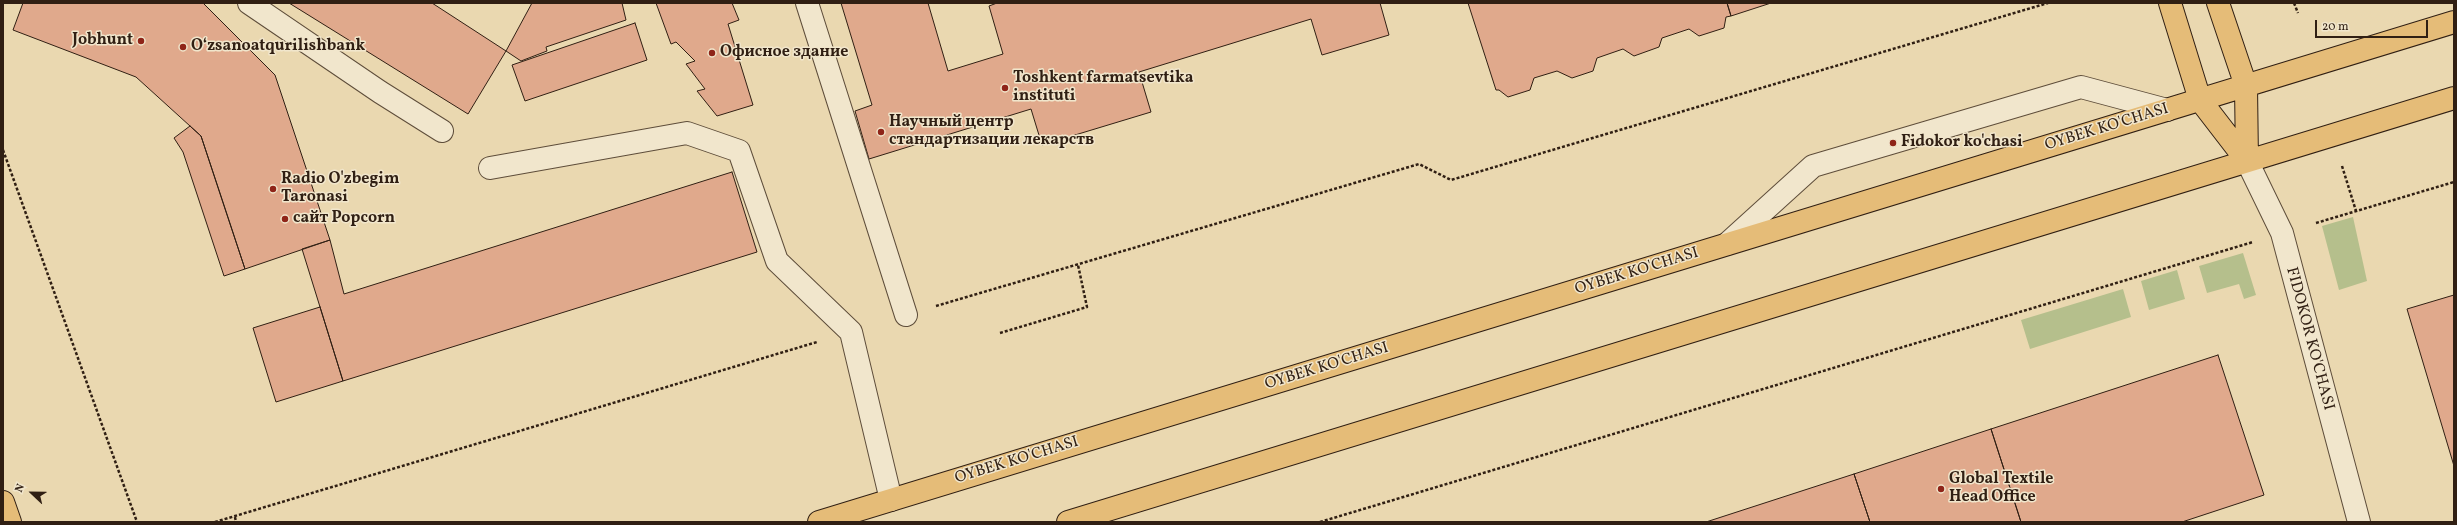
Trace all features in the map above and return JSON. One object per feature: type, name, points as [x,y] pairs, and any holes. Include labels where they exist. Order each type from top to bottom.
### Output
[{"type":"main road","name":"FIDOKOR KO'CHASI","points":[[2170,3],[2200,100],[2247,162]]},
{"type":"main road","name":"FIDOKOR KO'CHASI","points":[[2218,3],[2246,86],[2247,162]]},
{"type":"main road","name":"OYBEK KO'CHASI","points":[[819,522],[2454,22]]},
{"type":"main road","points":[[1068,522],[2454,98]]},
{"type":"main road","points":[[3,502],[10,522]]},
{"type":"street","points":[[249,3],[380,92],[442,131]]},
{"type":"street","points":[[807,3],[906,315]]},
{"type":"street","points":[[1727,244],[1813,166],[2081,87],[2167,110]]},
{"type":"street","points":[[490,168],[687,133],[739,151],[777,261],[852,332],[891,500]]},
{"type":"street","name":"FIDOKOR KO'CHASI","points":[[2247,162],[2282,233],[2359,522]]},
{"type":"path","points":[[1419,164],[1451,180],[2048,3]]},
{"type":"path","points":[[2294,3],[2298,13]]},
{"type":"path","points":[[3,150],[137,522]]},
{"type":"path","points":[[2342,166],[2356,211]]},
{"type":"path","points":[[2316,223],[2454,182]]},
{"type":"path","points":[[1320,522],[2253,242]]},
{"type":"path","points":[[1000,333],[1087,308],[1078,265]]},
{"type":"path","points":[[235,517],[236,522]]},
{"type":"green space","points":[[2353,217],[2367,281],[2339,290],[2322,226]]},
{"type":"green space","points":[[2243,253],[2256,295],[2244,299],[2239,284],[2207,293],[2199,266]]},
{"type":"green space","points":[[2177,270],[2185,299],[2149,310],[2141,281]]},
{"type":"green space","points":[[2123,289],[2131,317],[2030,349],[2021,320]]},
{"type":"building","points":[[23,3],[203,3],[275,75],[330,240],[245,269],[201,136],[136,77],[13,30]]},
{"type":"building","points":[[289,3],[432,3],[506,51],[468,114]]},
{"type":"building","points":[[532,3],[622,3],[626,20],[546,47],[547,51],[521,61],[506,51]]},
{"type":"building","name":"Офисное здание","points":[[656,3],[732,3],[739,20],[728,24],[753,105],[717,116],[697,91],[705,89],[686,64],[695,61],[676,42],[671,44]]},
{"type":"building","name":"Toshkent farmatsevtika instituti","points":[[841,3],[928,3],[948,71],[1003,54],[989,6],[997,3],[1380,3],[1389,35],[1322,55],[1311,19],[1139,72],[1151,112],[1042,145],[1031,109],[869,159],[855,111],[872,105]]},
{"type":"building","points":[[1468,3],[1727,3],[1731,16],[1726,17],[1724,28],[1699,36],[1689,29],[1662,38],[1659,47],[1634,56],[1623,49],[1597,58],[1593,71],[1572,78],[1557,71],[1534,78],[1530,90],[1508,97],[1499,90],[1496,90]]},
{"type":"building","points":[[1727,3],[1771,3],[1731,16]]},
{"type":"building","points":[[635,23],[647,60],[525,101],[512,65]]},
{"type":"building","points":[[190,126],[201,136],[245,269],[224,276],[183,152],[174,138]]},
{"type":"building","points":[[732,172],[757,252],[343,381],[302,249],[330,240],[344,294]]},
{"type":"building","points":[[2454,295],[2454,466],[2407,309]]},
{"type":"building","points":[[320,307],[343,381],[276,402],[253,328]]},
{"type":"building","points":[[2218,355],[2264,495],[2182,522],[2021,522],[1991,429]]},
{"type":"building","points":[[1991,429],[2021,522],[1870,522],[1854,474]]},
{"type":"building","points":[[1854,474],[1870,522],[1706,522]]},
{"type":"place","name":"Jobhunt","points":[[141,41]]},
{"type":"place","name":"Oʻzsanoatqurilishbank","points":[[183,47]]},
{"type":"place","name":"Офисное здание","points":[[712,53]]},
{"type":"place","name":"Toshkent farmatsevtika instituti","points":[[1005,88]]},
{"type":"place","name":"Научный центр стандартизации лекарств","points":[[881,132]]},
{"type":"place","name":"Fidokor ko'chasi","points":[[1893,143]]},
{"type":"place","name":"Radio O'zbegim Taronasi","points":[[273,189]]},
{"type":"place","name":"сайт Popcorn","points":[[285,219]]},
{"type":"place","name":"Global Textile Head Office","points":[[1941,489]]}]
